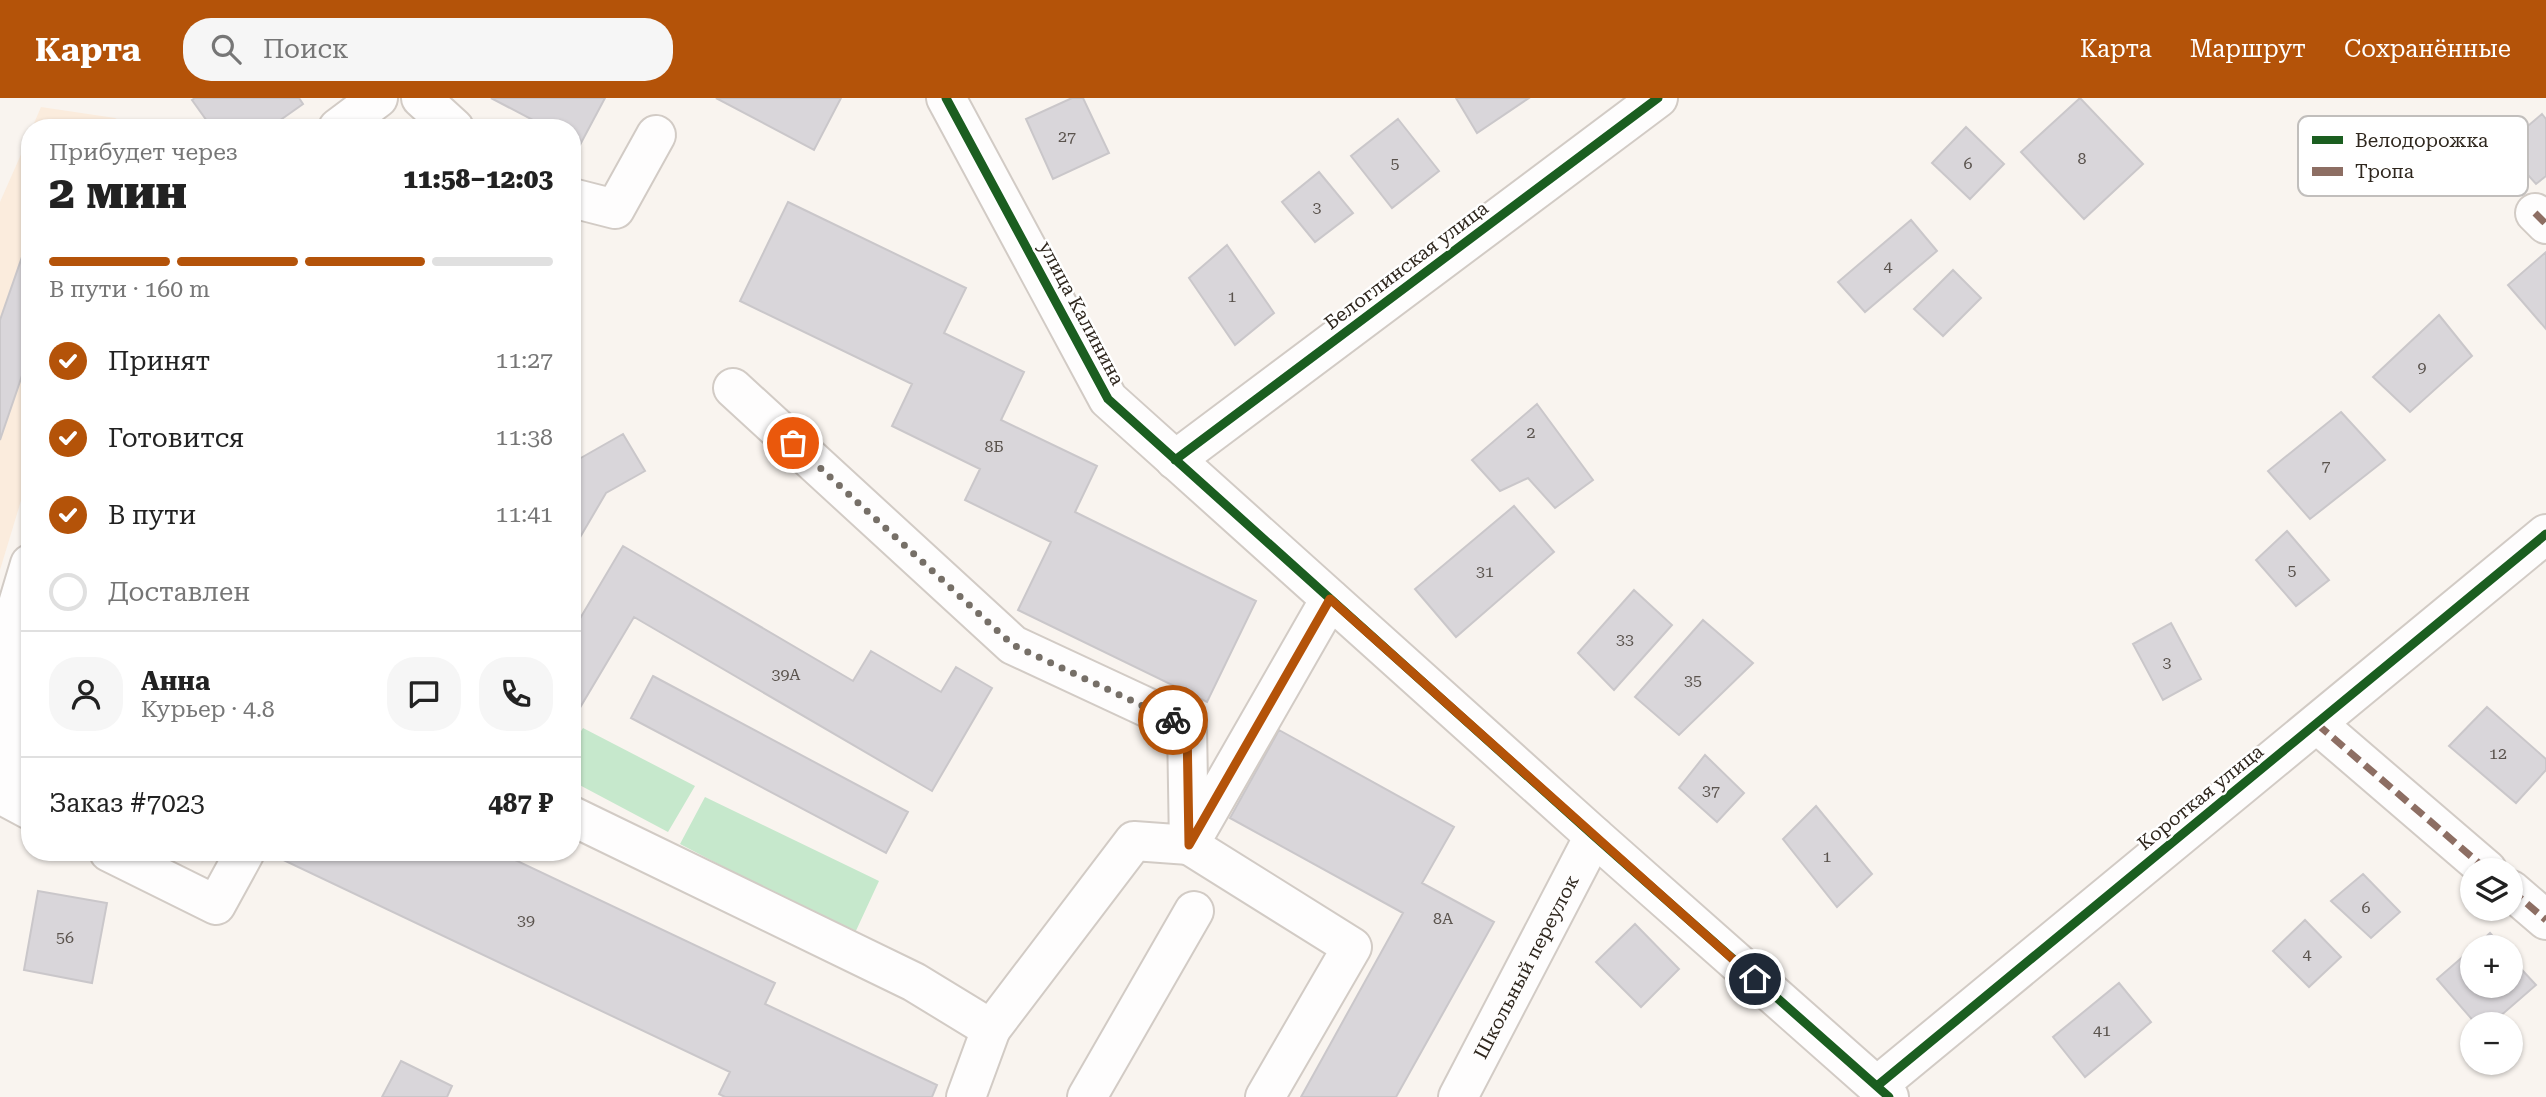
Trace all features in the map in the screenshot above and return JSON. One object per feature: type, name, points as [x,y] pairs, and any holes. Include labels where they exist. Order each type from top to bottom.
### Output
[{"type":"street","points":[[350,119],[378,98]]},
{"type":"street","points":[[421,98],[444,119]]},
{"type":"street","name":"улица Калинина","points":[[946,98],[1108,399],[1883,1092]]},
{"type":"street","name":"Белоглинская улица","points":[[1175,460],[1658,98]]},
{"type":"street","points":[[581,200],[615,209],[656,135]]},
{"type":"street","points":[[733,388],[1013,645],[1187,726],[1189,845]]},
{"type":"street","name":"Короткая улица","points":[[1883,1092],[2546,534]]},
{"type":"street","points":[[21,594],[13,621],[5,764],[0,795],[21,806]]},
{"type":"street","points":[[1189,845],[1330,599]]},
{"type":"street","points":[[2317,724],[2473,858]]},
{"type":"street","points":[[581,820],[914,982],[991,1029]]},
{"type":"street","name":"Школьный переулок","points":[[1458,1097],[1594,836]]},
{"type":"street","points":[[966,1097],[991,1029],[1134,841],[1189,845],[1352,947],[1265,1097]]},
{"type":"street","points":[[127,861],[216,905],[240,861]]},
{"type":"street","points":[[2523,900],[2546,920]]},
{"type":"street","points":[[1087,1097],[1194,911]]},
{"type":"shaded area","points":[[41,107],[116,119],[36,119]]},
{"type":"shaded area","points":[[21,154],[21,501],[0,570],[0,202]]},
{"type":"green space","points":[[583,728],[695,786],[668,832],[581,786]]},
{"type":"green space","points":[[705,797],[879,881],[854,935],[680,844]]},
{"type":"building","points":[[299,98],[303,104],[282,119],[206,119],[192,100]]},
{"type":"building","points":[[491,98],[605,98],[581,143],[581,119],[531,119]]},
{"type":"building","points":[[716,98],[841,98],[814,150]]},
{"type":"building","points":[[1072,98],[1083,98],[1109,153],[1053,179],[1026,119]]},
{"type":"building","points":[[1456,98],[1529,98],[1477,133]]},
{"type":"building","points":[[2080,98],[2143,164],[2084,219],[2021,152]]},
{"type":"building","points":[[2542,114],[2546,119],[2546,176],[2536,184],[2528,175],[2528,126]]},
{"type":"building","points":[[1398,119],[1439,171],[1392,208],[1351,156]]},
{"type":"building","points":[[1966,127],[2004,164],[1970,199],[1932,163]]},
{"type":"building","points":[[1319,172],[1353,213],[1315,242],[1282,202]]},
{"type":"building","points":[[788,202],[966,288],[944,333],[1024,372],[1001,420],[1097,466],[1075,512],[1256,601],[1207,702],[1018,610],[1051,542],[965,500],[980,469],[892,426],[912,384],[740,301]]},
{"type":"building","points":[[1911,220],[1937,251],[1865,312],[1838,282]]},
{"type":"building","points":[[1227,245],[1274,313],[1235,345],[1189,278]]},
{"type":"building","points":[[2546,252],[2546,329],[2508,285]]},
{"type":"building","points":[[21,260],[21,378],[0,440],[0,320]]},
{"type":"building","points":[[1953,270],[1981,298],[1943,336],[1914,309]]},
{"type":"building","points":[[2439,315],[2472,356],[2410,412],[2373,377]]},
{"type":"building","points":[[1537,404],[1593,480],[1555,508],[1528,478],[1500,491],[1472,460]]},
{"type":"building","points":[[2341,412],[2385,460],[2310,519],[2268,471]]},
{"type":"building","points":[[623,434],[645,471],[606,493],[581,536],[581,458]]},
{"type":"building","points":[[1514,506],[1554,552],[1456,637],[1415,589]]},
{"type":"building","points":[[2287,531],[2329,580],[2296,606],[2256,560]]},
{"type":"building","points":[[623,546],[853,681],[871,651],[941,692],[956,667],[992,688],[932,791],[634,617],[581,706],[581,617]]},
{"type":"building","points":[[1634,590],[1672,625],[1614,690],[1578,653]]},
{"type":"building","points":[[1703,620],[1753,663],[1679,735],[1635,697]]},
{"type":"building","points":[[2171,623],[2201,679],[2163,700],[2133,644]]},
{"type":"building","points":[[653,676],[908,812],[886,853],[631,718]]},
{"type":"building","points":[[2487,707],[2546,759],[2546,770],[2516,803],[2449,746]]},
{"type":"building","points":[[1279,730],[1454,827],[1422,883],[1494,922],[1396,1097],[1301,1097],[1403,913],[1230,818]]},
{"type":"building","points":[[1705,755],[1744,793],[1717,822],[1679,788]]},
{"type":"building","points":[[1816,806],[1872,874],[1837,907],[1783,839]]},
{"type":"building","points":[[285,861],[517,861],[775,983],[765,1004],[937,1085],[932,1097],[725,1097],[719,1094],[730,1072]]},
{"type":"building","points":[[2363,874],[2400,912],[2371,938],[2331,901]]},
{"type":"building","points":[[38,891],[107,903],[92,983],[24,970]]},
{"type":"building","points":[[2305,920],[2341,957],[2309,987],[2273,951]]},
{"type":"building","points":[[1635,924],[1679,969],[1641,1007],[1596,962]]},
{"type":"building","points":[[2460,959],[2460,998],[2521,998],[2505,1012],[2466,1012],[2437,979]]},
{"type":"building","points":[[2523,971],[2536,985],[2523,996]]},
{"type":"building","points":[[2119,983],[2151,1022],[2085,1077],[2053,1037]]},
{"type":"building","points":[[401,1061],[452,1086],[447,1097],[382,1097]]},
{"type":"marked path","points":[[2535,213],[2546,224]]},
{"type":"marked path","points":[[2317,724],[2473,858]]},
{"type":"marked path","points":[[2523,900],[2546,920]]},
{"type":"cycle path","points":[[946,98],[1108,399],[1889,1097]]},
{"type":"cycle path","points":[[1175,460],[1658,98]]},
{"type":"cycle path","points":[[1877,1086],[2546,534]]},
{"type":"way so far","points":[[793,443],[1013,645],[1173,720]]},
{"type":"route","points":[[1173,720],[1187,726],[1189,845],[1330,599],[1755,979]]}]
